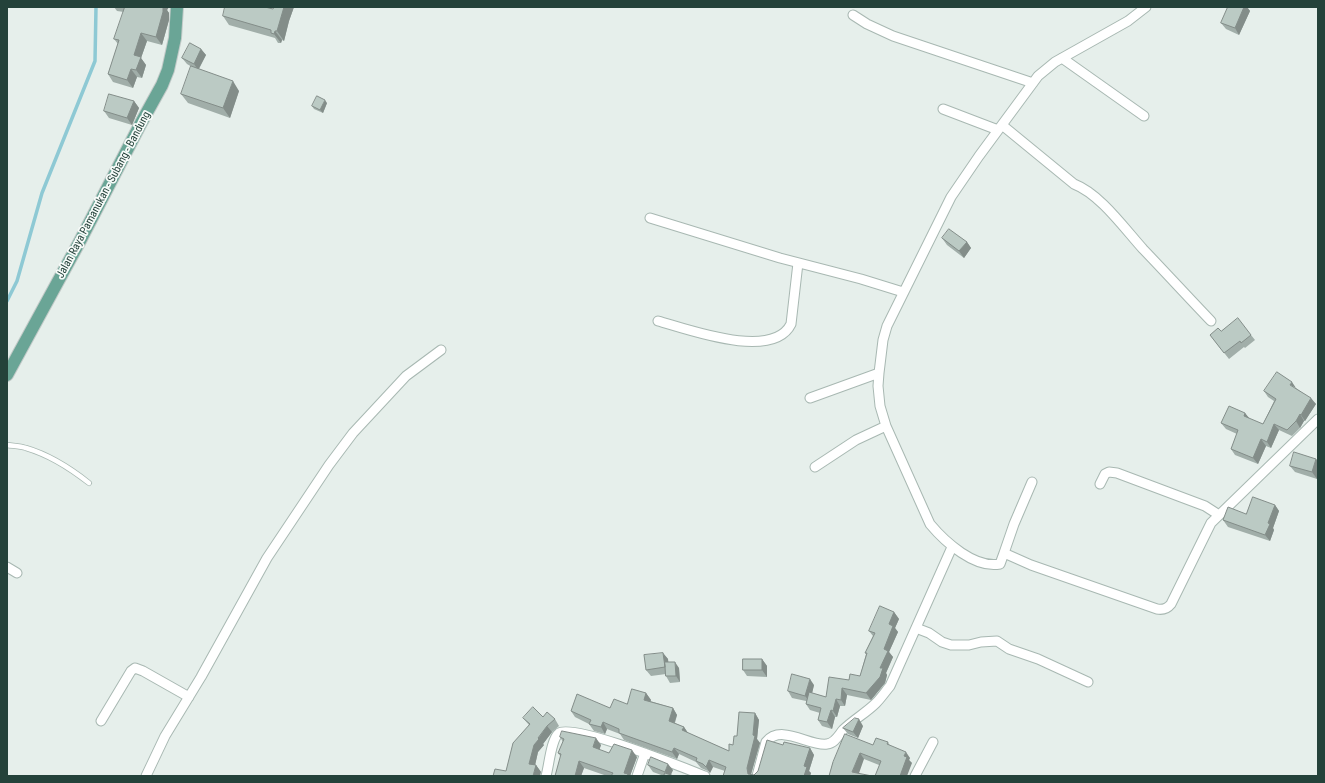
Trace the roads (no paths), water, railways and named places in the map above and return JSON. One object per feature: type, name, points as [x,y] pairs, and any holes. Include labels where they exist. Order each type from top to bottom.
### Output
[{"type":"main road","name":"Jalan Raya Pamanukan - Subang - Bandung","points":[[7,375],[80,241],[162,85],[168,70],[175,38],[177,7]]},
{"type":"street","points":[[1032,482],[1014,524],[1000,564],[990,565],[976,561],[952,548],[938,535],[930,524],[886,426],[880,406],[878,386],[883,340],[887,326],[903,292],[951,197],[1034,83],[1046,69],[1062,58],[1128,21],[1146,7]]},
{"type":"street","points":[[853,15],[893,36],[1034,83]]},
{"type":"street","points":[[1062,58],[1144,116]]},
{"type":"street","points":[[943,109],[1000,128],[1074,184],[1082,187],[1097,198],[1211,321]]},
{"type":"street","points":[[650,218],[772,256],[861,279],[903,292]]},
{"type":"street","points":[[658,321],[711,336],[743,342],[755,342],[774,338],[785,333],[791,324],[798,263]]},
{"type":"street","points":[[146,776],[165,736],[189,698],[267,558],[329,465],[353,433],[406,376],[441,350]]},
{"type":"street","points":[[810,398],[879,373]]},
{"type":"street","points":[[1004,553],[1031,565],[1157,609],[1169,606],[1211,523],[1318,419]]},
{"type":"street","points":[[815,467],[856,440],[886,426]]},
{"type":"street","points":[[1100,484],[1105,474],[1109,472],[1117,473],[1205,506],[1219,515]]},
{"type":"street","points":[[757,776],[766,742],[769,739],[784,735],[794,736],[822,744],[833,743],[854,721],[883,696],[890,686],[952,548]]},
{"type":"street","points":[[7,568],[17,573]]},
{"type":"street","points":[[916,628],[929,633],[942,642],[951,645],[969,645],[981,642],[997,641],[1009,649],[1038,659],[1088,682]]},
{"type":"street","points":[[101,721],[131,671],[135,668],[143,671],[189,698]]},
{"type":"street","points":[[546,776],[555,738],[564,731],[592,736],[645,753],[705,776]]},
{"type":"street","points":[[915,776],[933,742]]},
{"type":"street","points":[[637,776],[645,753]]},
{"type":"lane","points":[[7,445],[41,453],[68,467],[89,482]]},
{"type":"waterway","points":[[7,301],[17,281],[42,193],[95,61],[96,7]]}]
